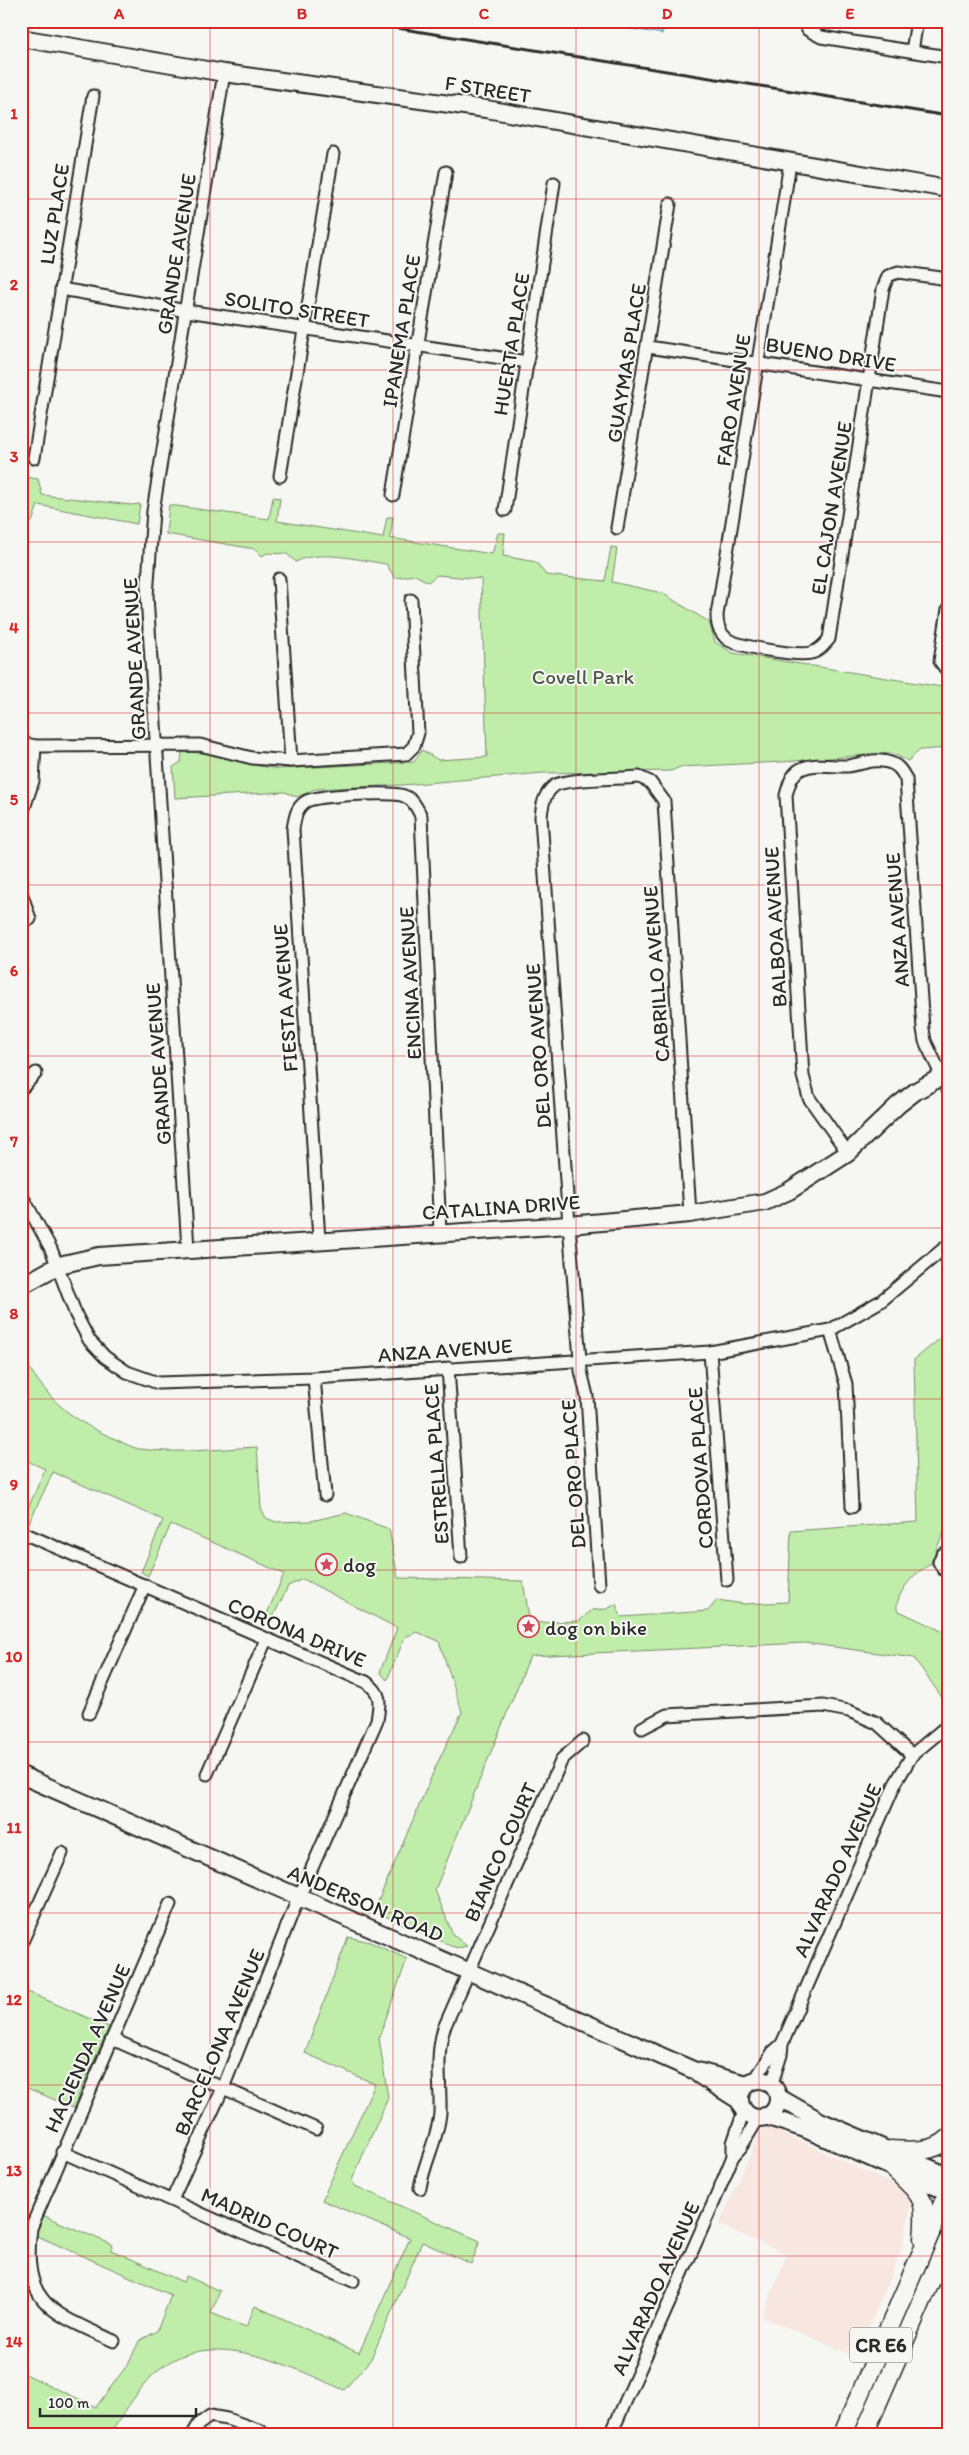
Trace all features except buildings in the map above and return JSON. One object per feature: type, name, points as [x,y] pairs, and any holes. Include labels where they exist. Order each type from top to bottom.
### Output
[{"type":"main road","points":[[892,2150],[920,2150],[938,2146],[948,2138]]},
{"type":"main road","points":[[894,2169],[912,2185],[923,2200],[924,2219],[921,2257]]},
{"type":"main road","name":"CR E6","points":[[843,2434],[948,2192]]},
{"type":"main road","name":"CR E6","points":[[864,2434],[948,2241]]},
{"type":"street","points":[[803,21],[808,30],[821,37],[948,57]]},
{"type":"street","points":[[912,50],[916,21]]},
{"type":"street","name":"F STREET","points":[[21,38],[224,73],[486,109],[948,189]]},
{"type":"street","name":"GRANDE AVENUE","points":[[188,1249],[147,596],[153,511],[187,311],[224,73]]},
{"type":"street","name":"LUZ PLACE","points":[[34,458],[93,96]]},
{"type":"street","points":[[280,476],[333,154]]},
{"type":"street","name":"FARO AVENUE","points":[[728,640],[719,630],[717,615],[790,163]]},
{"type":"street","name":"IPANEMA PLACE","points":[[393,495],[446,172]]},
{"type":"street","name":"HUERTA PLACE","points":[[505,510],[554,183]]},
{"type":"street","name":"GUAYMAS PLACE","points":[[617,528],[670,204]]},
{"type":"street","name":"EL CAJON AVENUE","points":[[728,640],[738,644],[798,653],[812,653],[822,648],[829,639],[883,289],[888,276],[898,272],[948,279]]},
{"type":"street","name":"SOLITO STREET","points":[[61,289],[187,311],[528,362]]},
{"type":"street","name":"BUENO DRIVE","points":[[648,347],[948,392]]},
{"type":"street","points":[[279,579],[291,761]]},
{"type":"street","points":[[21,743],[35,746],[200,745],[252,758],[291,761],[399,756],[406,754],[414,746],[418,734],[411,600]]},
{"type":"street","points":[[948,609],[940,661],[948,672]]},
{"type":"street","points":[[21,817],[33,781],[35,746]]},
{"type":"street","name":"ANZA AVENUE","points":[[878,760],[896,766],[906,780],[923,1029],[925,1041],[946,1079]]},
{"type":"street","name":"BALBOA AVENUE","points":[[848,1153],[808,1098],[803,1076],[786,795],[793,775],[802,769],[817,765],[847,766],[878,760]]},
{"type":"street","name":"CABRILLO AVENUE","points":[[605,780],[638,777],[650,782],[664,801],[690,1214]]},
{"type":"street","name":"DEL ORO AVENUE","points":[[581,1360],[542,806],[546,795],[554,785],[566,782],[605,780]]},
{"type":"street","name":"ENCINA AVENUE","points":[[348,795],[388,793],[405,796],[414,804],[421,816],[440,1232]]},
{"type":"street","name":"FIESTA AVENUE","points":[[319,1240],[293,829],[298,810],[307,800],[348,795]]},
{"type":"street","points":[[21,892],[30,919]]},
{"type":"street","points":[[21,1089],[36,1072]]},
{"type":"street","name":"CATALINA DRIVE","points":[[21,1286],[59,1265],[99,1256],[440,1232],[570,1225],[690,1214],[765,1202],[789,1192],[848,1153],[892,1110],[916,1091],[946,1079]]},
{"type":"street","name":"ANZA AVENUE","points":[[21,1194],[59,1265],[76,1315],[89,1340],[105,1357],[127,1372],[158,1383],[314,1378],[710,1352],[830,1330],[880,1301],[948,1245]]},
{"type":"street","points":[[830,1330],[846,1384],[852,1507]]},
{"type":"street","name":"CORDOVA PLACE","points":[[710,1352],[727,1580]]},
{"type":"street","name":"DEL ORO PLACE","points":[[581,1360],[587,1396],[599,1585]]},
{"type":"street","name":"ESTRELLA PLACE","points":[[448,1368],[461,1557]]},
{"type":"street","points":[[314,1378],[325,1495]]},
{"type":"street","name":"CORONA DRIVE","points":[[22,1533],[366,1682],[376,1689],[381,1700],[377,1720],[298,1898]]},
{"type":"street","points":[[948,1552],[943,1554],[939,1562],[948,1571]]},
{"type":"street","points":[[90,1714],[145,1585]]},
{"type":"street","points":[[207,1774],[266,1640]]},
{"type":"street","points":[[642,1728],[667,1715],[823,1706],[849,1711],[877,1723],[912,1755]]},
{"type":"street","name":"ALVARADO AVENUE","points":[[774,2091],[782,2044],[894,1784],[912,1755],[948,1725]]},
{"type":"street","name":"BIANCO COURT","points":[[420,2188],[423,2167],[436,2134],[440,2114],[438,2056],[440,2042],[468,1971],[562,1759],[583,1741]]},
{"type":"street","name":"ANDERSON ROAD","points":[[21,1775],[298,1898],[371,1927],[693,2070],[751,2082],[774,2091]]},
{"type":"street","points":[[21,1944],[62,1854]]},
{"type":"street","name":"BARCELONA AVENUE","points":[[172,2200],[223,2088],[298,1898]]},
{"type":"street","name":"HACIENDA AVENUE","points":[[114,2341],[54,2312],[40,2297],[30,2273],[28,2259],[31,2228],[170,1904]]},
{"type":"street","points":[[112,2039],[316,2129]]},
{"type":"street","name":"ALVARADO AVENUE","points":[[751,2082],[773,2052],[782,2044]]},
{"type":"street","name":"ANDERSON ROAD","points":[[693,2070],[706,2081],[752,2111],[805,2129],[948,2192]]},
{"type":"street","points":[[751,2082],[741,2093],[752,2111],[775,2109],[774,2091]]},
{"type":"street","points":[[774,2091],[820,2121],[892,2150],[948,2176]]},
{"type":"street","name":"ALVARADO AVENUE","points":[[733,2156],[732,2143],[752,2111]]},
{"type":"street","name":"ALVARADO AVENUE","points":[[611,2434],[733,2156],[741,2147],[752,2111]]},
{"type":"street","name":"MADRID COURT","points":[[62,2152],[353,2281]]},
{"type":"street","points":[[193,2434],[199,2424],[210,2416],[227,2419],[261,2431]]},
{"type":"shaded area","points":[[770,2127],[897,2186],[908,2194],[911,2205],[902,2246],[890,2279],[856,2356],[762,2317],[787,2254],[719,2225],[760,2132],[764,2128]]},
{"type":"green space","points":[[25,477],[38,479],[42,495],[131,505],[140,504],[137,524],[38,505],[32,522],[21,521],[21,482]]},
{"type":"green space","name":"Covell Park","points":[[273,497],[280,498],[277,521],[383,538],[387,517],[393,517],[390,538],[492,554],[498,533],[505,533],[503,556],[536,562],[546,575],[605,581],[611,547],[617,548],[612,582],[662,593],[709,622],[715,642],[733,653],[948,688],[948,748],[920,750],[908,761],[891,753],[781,762],[680,767],[671,771],[543,773],[402,785],[315,789],[297,797],[285,792],[175,798],[173,767],[181,762],[182,752],[216,754],[254,765],[278,769],[414,762],[422,750],[438,760],[487,757],[481,579],[437,575],[428,582],[415,575],[395,578],[386,564],[327,556],[305,558],[296,562],[287,554],[267,553],[262,556],[255,549],[166,534],[169,505],[269,519]]},
{"type":"green space","points":[[948,1332],[948,1521],[930,1565],[918,1572],[907,1584],[899,1597],[897,1610],[948,1634],[948,1706],[914,1658],[805,1643],[530,1656],[435,1890],[453,1935],[467,1946],[458,1948],[374,1911],[436,1766],[462,1712],[439,1641],[417,1632],[405,1637],[387,1680],[380,1672],[397,1628],[303,1579],[288,1586],[269,1625],[263,1623],[284,1574],[171,1524],[148,1576],[141,1572],[163,1520],[53,1472],[29,1523],[23,1520],[45,1469],[21,1458],[21,1354],[48,1394],[59,1404],[95,1430],[132,1447],[168,1451],[198,1451],[257,1447],[261,1508],[266,1518],[276,1522],[311,1521],[346,1513],[389,1529],[398,1578],[523,1581],[530,1623],[579,1621],[592,1610],[607,1609],[616,1604],[621,1617],[708,1611],[717,1600],[744,1604],[788,1602],[791,1531],[918,1522],[914,1360]]},
{"type":"green space","points":[[348,1937],[370,1942],[407,1959],[379,2038],[388,2098],[352,2180],[355,2186],[480,2241],[471,2264],[422,2242],[371,2359],[344,2390],[296,2369],[244,2353],[218,2350],[193,2353],[169,2362],[148,2380],[110,2434],[21,2434],[21,2372],[96,2407],[128,2364],[139,2341],[157,2331],[171,2295],[35,2235],[42,2215],[113,2245],[111,2250],[183,2282],[186,2276],[220,2291],[211,2313],[246,2327],[255,2306],[359,2353],[410,2238],[322,2200],[375,2084],[305,2053]]},
{"type":"green space","points":[[21,1989],[109,2027],[73,2108],[21,2085]]},
{"type":"water","points":[[583,21],[665,21],[662,34]]},
{"type":"railway","points":[[353,21],[948,116]]},
{"type":"place","name":"dog","points":[[327,1564]]},
{"type":"place","name":"dog on bike","points":[[529,1627]]}]
